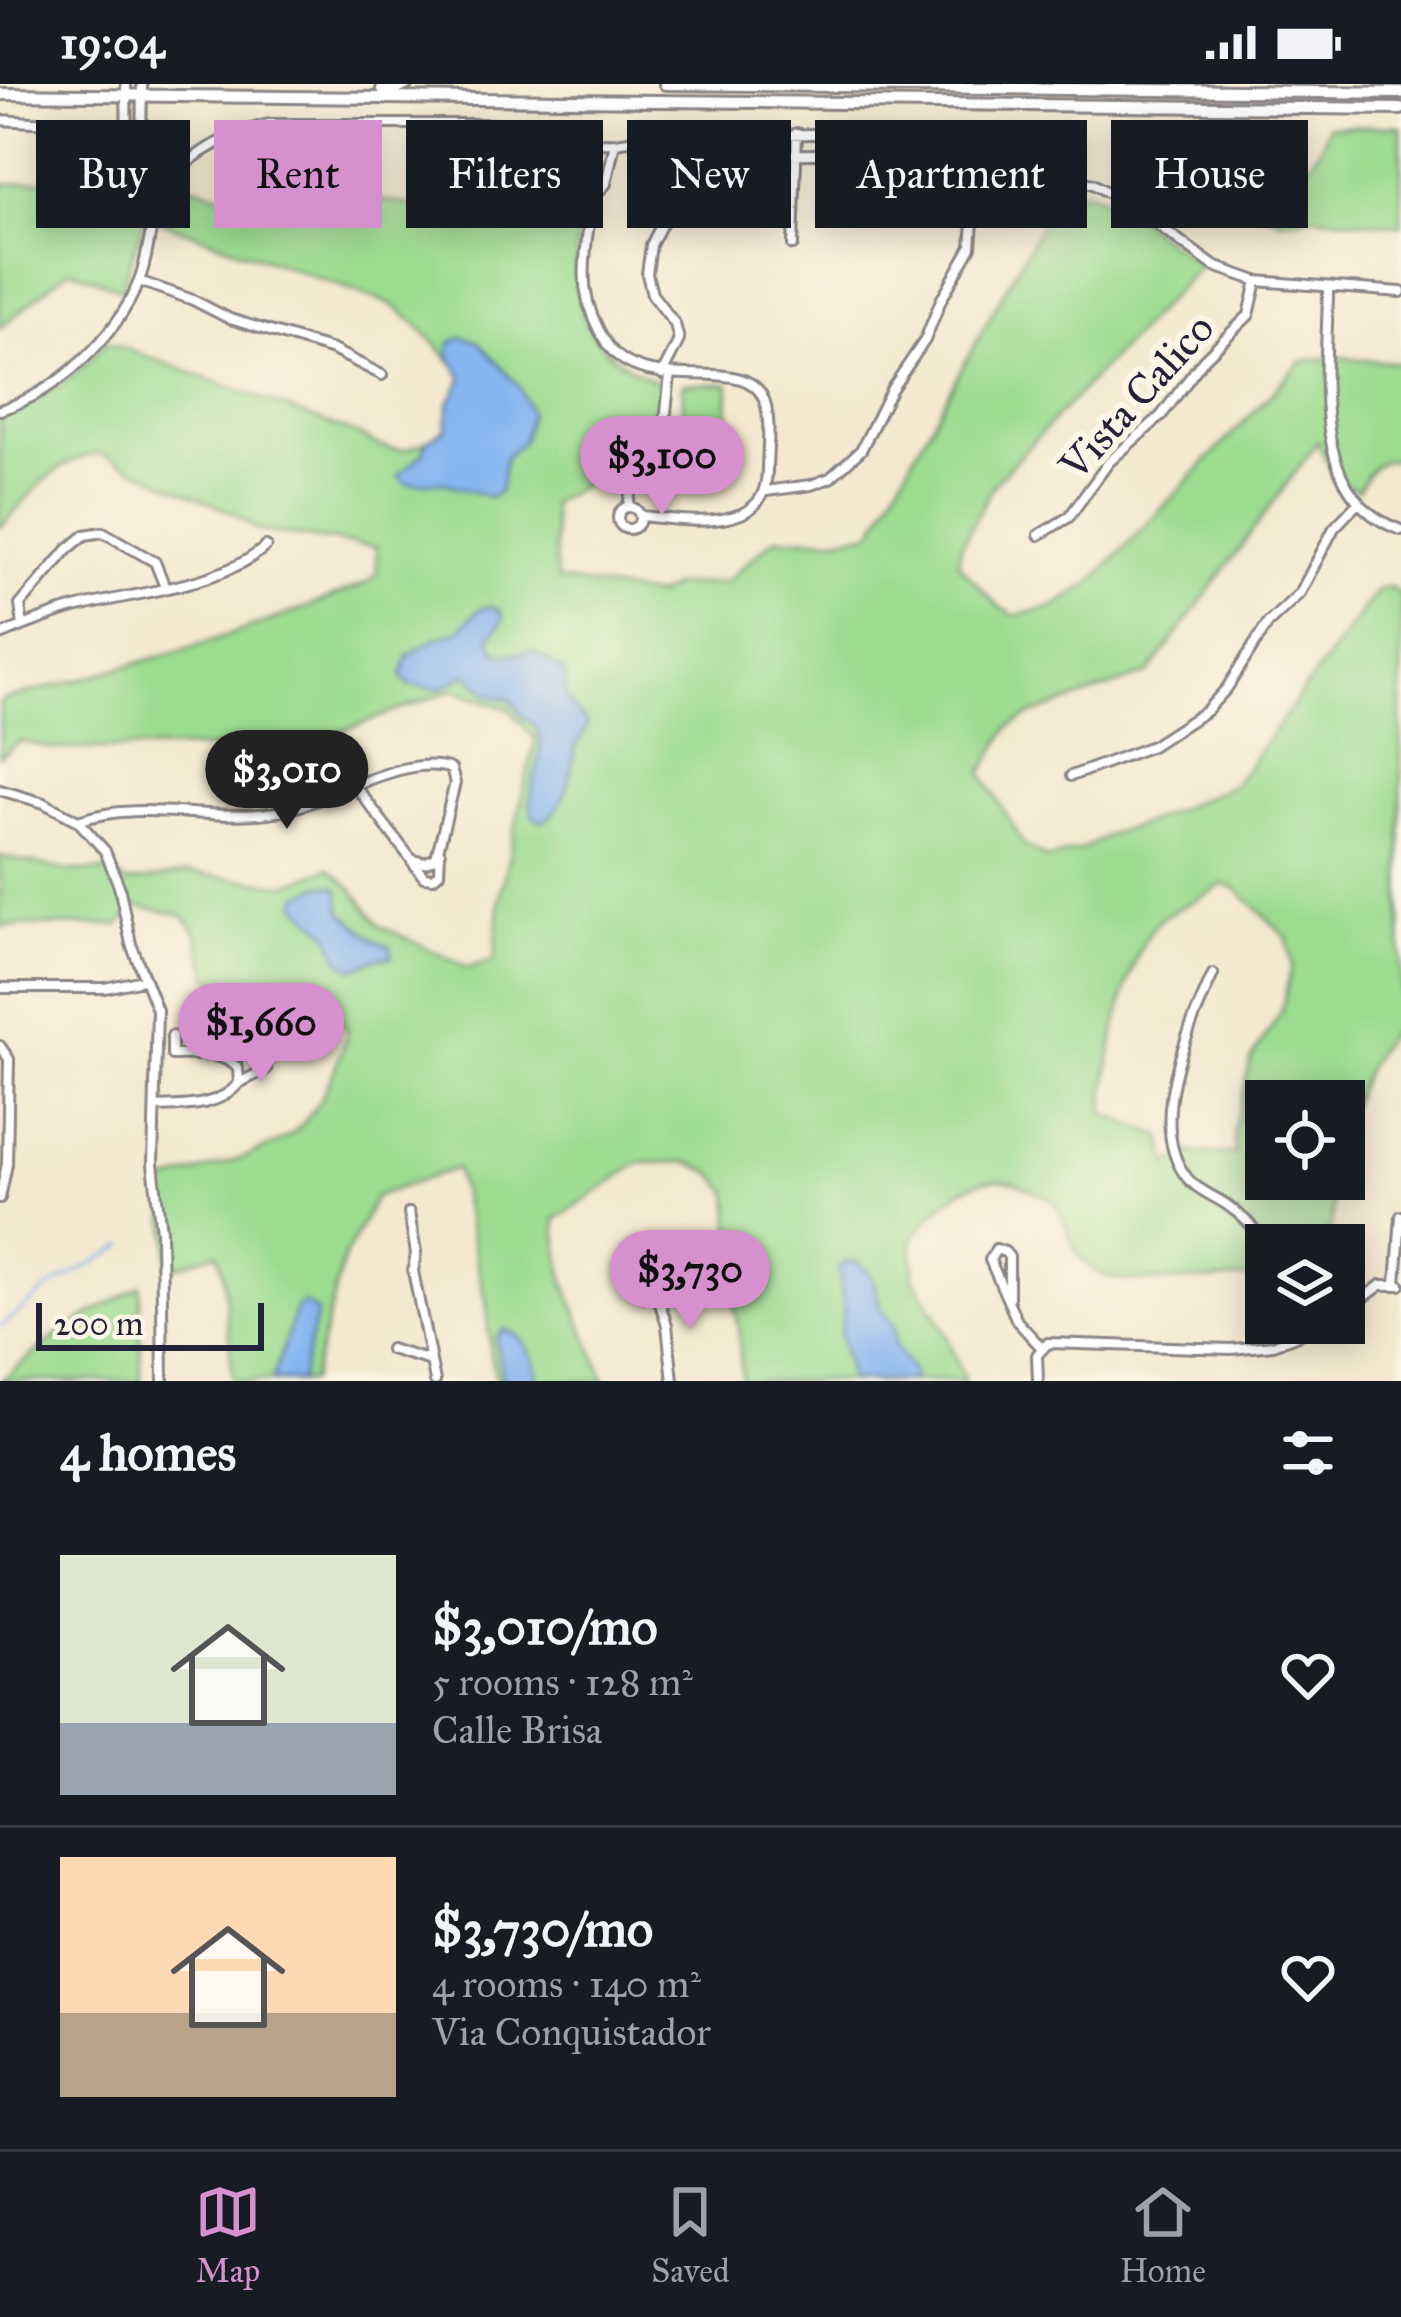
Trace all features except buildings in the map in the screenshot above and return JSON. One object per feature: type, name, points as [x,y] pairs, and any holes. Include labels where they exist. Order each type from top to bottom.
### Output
[{"type":"main road","points":[[314,95],[338,89],[398,89],[407,84]]},
{"type":"main road","points":[[665,84],[1046,85],[1401,93]]},
{"type":"main road","points":[[587,99],[614,92],[672,93],[686,85]]},
{"type":"main road","points":[[686,85],[719,101]]},
{"type":"main road","points":[[1046,85],[1046,104]]},
{"type":"main road","points":[[0,94],[142,89],[1401,109]]},
{"type":"street","points":[[126,89],[127,120]]},
{"type":"street","points":[[140,120],[142,89]]},
{"type":"street","points":[[0,120],[36,122]]},
{"type":"street","points":[[190,164],[233,133],[269,124],[406,124]]},
{"type":"street","points":[[793,244],[797,133]]},
{"type":"street","points":[[603,143],[668,134],[815,133]]},
{"type":"street","points":[[603,187],[615,143]]},
{"type":"street","points":[[640,516],[637,526],[623,527],[618,515],[628,506],[635,467],[664,430],[666,375],[679,340],[675,324],[649,283],[649,255],[657,228],[683,193],[717,167],[755,154],[815,154]]},
{"type":"street","points":[[1087,182],[1135,208],[1214,266],[1257,281],[1401,292]]},
{"type":"street","points":[[0,410],[73,369],[99,341],[139,281],[154,228]]},
{"type":"street","points":[[590,228],[584,300],[610,348],[630,365],[666,375],[729,375],[756,388],[766,408],[766,491]]},
{"type":"street","points":[[628,506],[640,516],[732,517],[748,511],[766,491],[830,478],[861,450],[891,390],[925,340],[971,247],[973,228]]},
{"type":"street","points":[[139,281],[230,319],[333,350],[382,375]]},
{"type":"street","name":"Vista Calico","points":[[1039,535],[1069,517],[1109,462],[1161,416],[1204,359],[1249,315],[1257,281]]},
{"type":"street","points":[[1328,288],[1328,434],[1338,472],[1358,503],[1386,525],[1401,530]]},
{"type":"street","points":[[1071,776],[1152,746],[1206,711],[1227,688],[1268,622],[1300,593],[1334,528],[1358,503]]},
{"type":"street","points":[[23,626],[20,605],[85,535],[103,532],[155,562],[165,587]]},
{"type":"street","points":[[0,635],[75,608],[128,599],[248,563],[266,546]]},
{"type":"street","points":[[78,821],[144,813],[244,816],[316,802],[356,787],[421,766],[451,770],[455,783],[439,873],[424,877],[356,787]]},
{"type":"street","points":[[0,790],[44,803],[78,821],[105,851],[143,980],[157,1010],[153,1164],[161,1231],[163,1381]]},
{"type":"street","points":[[411,860],[424,863],[440,852]]},
{"type":"street","points":[[1213,974],[1174,1081],[1170,1125],[1174,1152],[1190,1181],[1232,1208],[1247,1224]]},
{"type":"street","points":[[0,988],[105,988],[143,980]]},
{"type":"street","points":[[155,1107],[208,1102],[266,1070],[267,1058],[260,1054],[172,1055],[172,1036]]},
{"type":"street","points":[[0,1198],[6,1177],[3,1049]]},
{"type":"street","points":[[219,1057],[236,1064],[239,1083]]},
{"type":"street","points":[[409,1213],[416,1253],[413,1271],[435,1381]]},
{"type":"street","points":[[1365,1297],[1381,1286],[1399,1285],[1401,1216]]},
{"type":"street","points":[[1009,1298],[1009,1257],[996,1249],[990,1260],[1017,1322],[1040,1347],[1038,1381]]},
{"type":"street","points":[[641,1260],[658,1261],[667,1271],[667,1285],[657,1295],[639,1295],[631,1285],[630,1272],[641,1260]]},
{"type":"street","points":[[657,1295],[667,1324],[673,1381]]},
{"type":"street","points":[[1040,1347],[1053,1342],[1231,1349],[1276,1344]]},
{"type":"street","points":[[390,1348],[430,1360]]},
{"type":"green space","points":[[1328,126],[1401,126],[1401,225],[1308,217],[1308,164]]},
{"type":"green space","points":[[36,181],[36,228],[142,228],[121,289],[70,269],[0,328],[0,185]]},
{"type":"green space","points":[[190,185],[214,192],[214,228],[382,228],[382,201],[406,204],[406,228],[564,228],[578,233],[577,287],[588,326],[614,356],[660,383],[663,401],[660,428],[625,473],[587,483],[551,503],[557,580],[656,596],[674,586],[725,582],[775,538],[837,538],[872,532],[1033,239],[1040,228],[1087,228],[1087,192],[1111,201],[1111,228],[1150,228],[1200,265],[994,483],[961,546],[958,563],[999,607],[1016,616],[1055,606],[1092,582],[1302,361],[1338,357],[1401,363],[1401,461],[1379,463],[1358,490],[1334,479],[1318,441],[1149,673],[1009,727],[982,773],[1024,845],[1047,859],[1138,826],[1234,785],[1378,589],[1391,587],[1401,596],[1401,1022],[1362,1080],[1246,1080],[1251,1060],[1281,1012],[1292,966],[1287,938],[1237,889],[1222,884],[1172,912],[1146,938],[1119,1014],[1105,1095],[1105,1114],[1162,1137],[1169,1164],[1184,1158],[1183,1153],[1235,1154],[1234,1131],[1245,1085],[1245,1200],[1333,1200],[1331,1224],[1245,1224],[1245,1278],[1121,1279],[1084,1262],[1058,1208],[1047,1197],[1007,1181],[975,1184],[947,1201],[912,1240],[914,1278],[965,1381],[742,1381],[732,1301],[736,1283],[729,1192],[713,1173],[687,1162],[639,1163],[555,1220],[563,1278],[605,1381],[497,1381],[487,1306],[456,1168],[376,1196],[343,1260],[311,1381],[233,1381],[217,1252],[167,1270],[169,1238],[161,1184],[258,1152],[298,1128],[326,1089],[348,1030],[327,1007],[228,989],[209,976],[196,931],[182,915],[135,906],[120,925],[0,926],[0,856],[68,871],[107,871],[127,883],[189,873],[287,885],[329,868],[352,888],[379,925],[469,968],[495,959],[500,896],[535,739],[509,709],[453,690],[328,736],[264,748],[53,749],[21,741],[0,756],[0,701],[231,634],[322,602],[367,583],[377,573],[376,547],[257,530],[237,515],[102,454],[58,470],[0,528],[0,416],[59,386],[106,341],[383,447],[403,450],[445,429],[450,401],[463,382],[462,373],[417,324],[391,304],[179,228],[190,228]]},
{"type":"green space","points":[[683,384],[729,384],[728,427],[683,426]]},
{"type":"green space","points":[[140,1286],[141,1381],[0,1381],[64,1330]]},
{"type":"water","points":[[463,337],[479,342],[520,388],[530,413],[523,441],[505,458],[500,491],[491,497],[442,482],[407,484],[398,476],[422,454],[428,440],[446,429],[450,401],[463,378],[449,356],[450,343]]},
{"type":"water","points":[[492,606],[503,620],[490,638],[495,650],[506,655],[533,651],[558,667],[565,674],[566,699],[587,724],[562,800],[543,822],[533,817],[531,805],[539,736],[535,725],[510,699],[491,696],[467,674],[440,689],[409,685],[402,676],[408,656],[436,638],[457,632],[481,608]]},
{"type":"water","points":[[322,885],[338,887],[342,912],[376,941],[391,947],[392,957],[354,969],[341,962],[328,933],[296,904],[299,896]]},
{"type":"water","points":[[849,1261],[859,1263],[872,1276],[881,1309],[894,1327],[894,1345],[911,1369],[913,1381],[850,1381],[840,1336],[844,1310],[838,1267]]},
{"type":"water","points":[[303,1303],[317,1312],[300,1381],[272,1381],[296,1309]]},
{"type":"water","points":[[504,1329],[528,1349],[537,1381],[503,1381],[495,1338]]},
{"type":"waterway","points":[[0,1327],[49,1288],[125,1245]]}]
